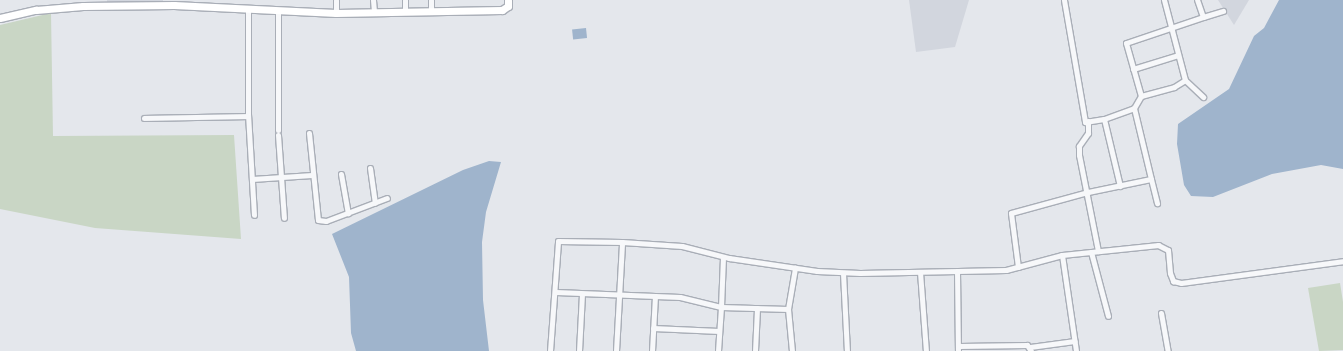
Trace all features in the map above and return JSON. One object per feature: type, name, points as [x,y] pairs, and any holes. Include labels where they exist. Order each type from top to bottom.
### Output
[{"type":"street","points":[[336,0],[336,13]]},
{"type":"street","points":[[373,0],[374,12]]},
{"type":"street","points":[[405,0],[405,10]]},
{"type":"street","points":[[431,0],[431,11]]},
{"type":"street","points":[[0,18],[36,10],[83,6],[248,8],[336,13],[405,10],[502,10],[508,6],[508,0]]},
{"type":"street","points":[[1064,0],[1082,116],[1085,122],[1104,119],[1134,108],[1141,96],[1174,86],[1185,80]]},
{"type":"street","points":[[1164,0],[1185,80],[1203,97]]},
{"type":"street","points":[[1197,0],[1204,17]]},
{"type":"street","points":[[248,8],[248,116],[254,216]]},
{"type":"street","points":[[278,10],[278,132],[284,218]]},
{"type":"street","points":[[1141,96],[1126,43],[1223,11]]},
{"type":"street","points":[[1133,69],[1178,56]]},
{"type":"street","points":[[1134,108],[1157,202]]},
{"type":"street","points":[[144,118],[248,116]]},
{"type":"street","points":[[1104,119],[1120,186]]},
{"type":"street","points":[[1088,121],[1088,133],[1079,146],[1098,251]]},
{"type":"street","points":[[309,134],[312,175],[318,220],[326,221],[387,198]]},
{"type":"street","points":[[370,168],[375,203]]},
{"type":"street","points":[[341,174],[348,213]]},
{"type":"street","points":[[252,180],[312,175]]},
{"type":"street","points":[[1018,267],[1011,213],[1088,192],[1151,179]]},
{"type":"street","points":[[550,351],[556,292],[558,241],[622,242],[682,246],[723,257],[795,268],[843,273],[957,271],[1018,267],[1062,255],[1164,246],[1168,250],[1170,274],[1174,280],[1181,283],[1343,261]]},
{"type":"street","points":[[616,351],[622,242]]},
{"type":"street","points":[[1091,252],[1108,316]]},
{"type":"street","points":[[1062,255],[1076,351]]},
{"type":"street","points":[[718,351],[723,257]]},
{"type":"street","points":[[792,351],[788,309],[795,268]]},
{"type":"street","points":[[957,271],[959,349],[1031,349],[1075,341]]},
{"type":"street","points":[[919,272],[926,351]]},
{"type":"street","points":[[843,273],[847,351]]},
{"type":"street","points":[[556,292],[619,296],[693,298],[721,307],[788,309]]},
{"type":"street","points":[[579,351],[582,294]]},
{"type":"street","points":[[652,351],[655,296]]},
{"type":"street","points":[[755,351],[757,308]]},
{"type":"street","points":[[1161,313],[1168,351]]},
{"type":"street","points":[[653,328],[719,331]]},
{"type":"shaded area","points":[[107,0],[163,0],[163,2],[107,3]]},
{"type":"shaded area","points":[[909,0],[969,0],[955,47],[916,52]]},
{"type":"shaded area","points":[[1218,0],[1249,0],[1234,25]]},
{"type":"green space","points":[[51,13],[53,136],[234,135],[241,239],[95,228],[0,209],[0,25]]},
{"type":"green space","points":[[1340,283],[1343,302],[1343,350],[1319,351],[1308,288]]},
{"type":"water","points":[[1279,0],[1343,0],[1343,169],[1321,165],[1272,174],[1213,197],[1191,196],[1184,185],[1177,144],[1178,124],[1229,89],[1254,36],[1264,28]]},
{"type":"water","points":[[586,28],[587,38],[573,39],[572,29]]},
{"type":"water","points":[[489,161],[501,162],[486,212],[482,242],[483,300],[489,351],[356,351],[351,333],[349,277],[332,234],[463,170]]}]
